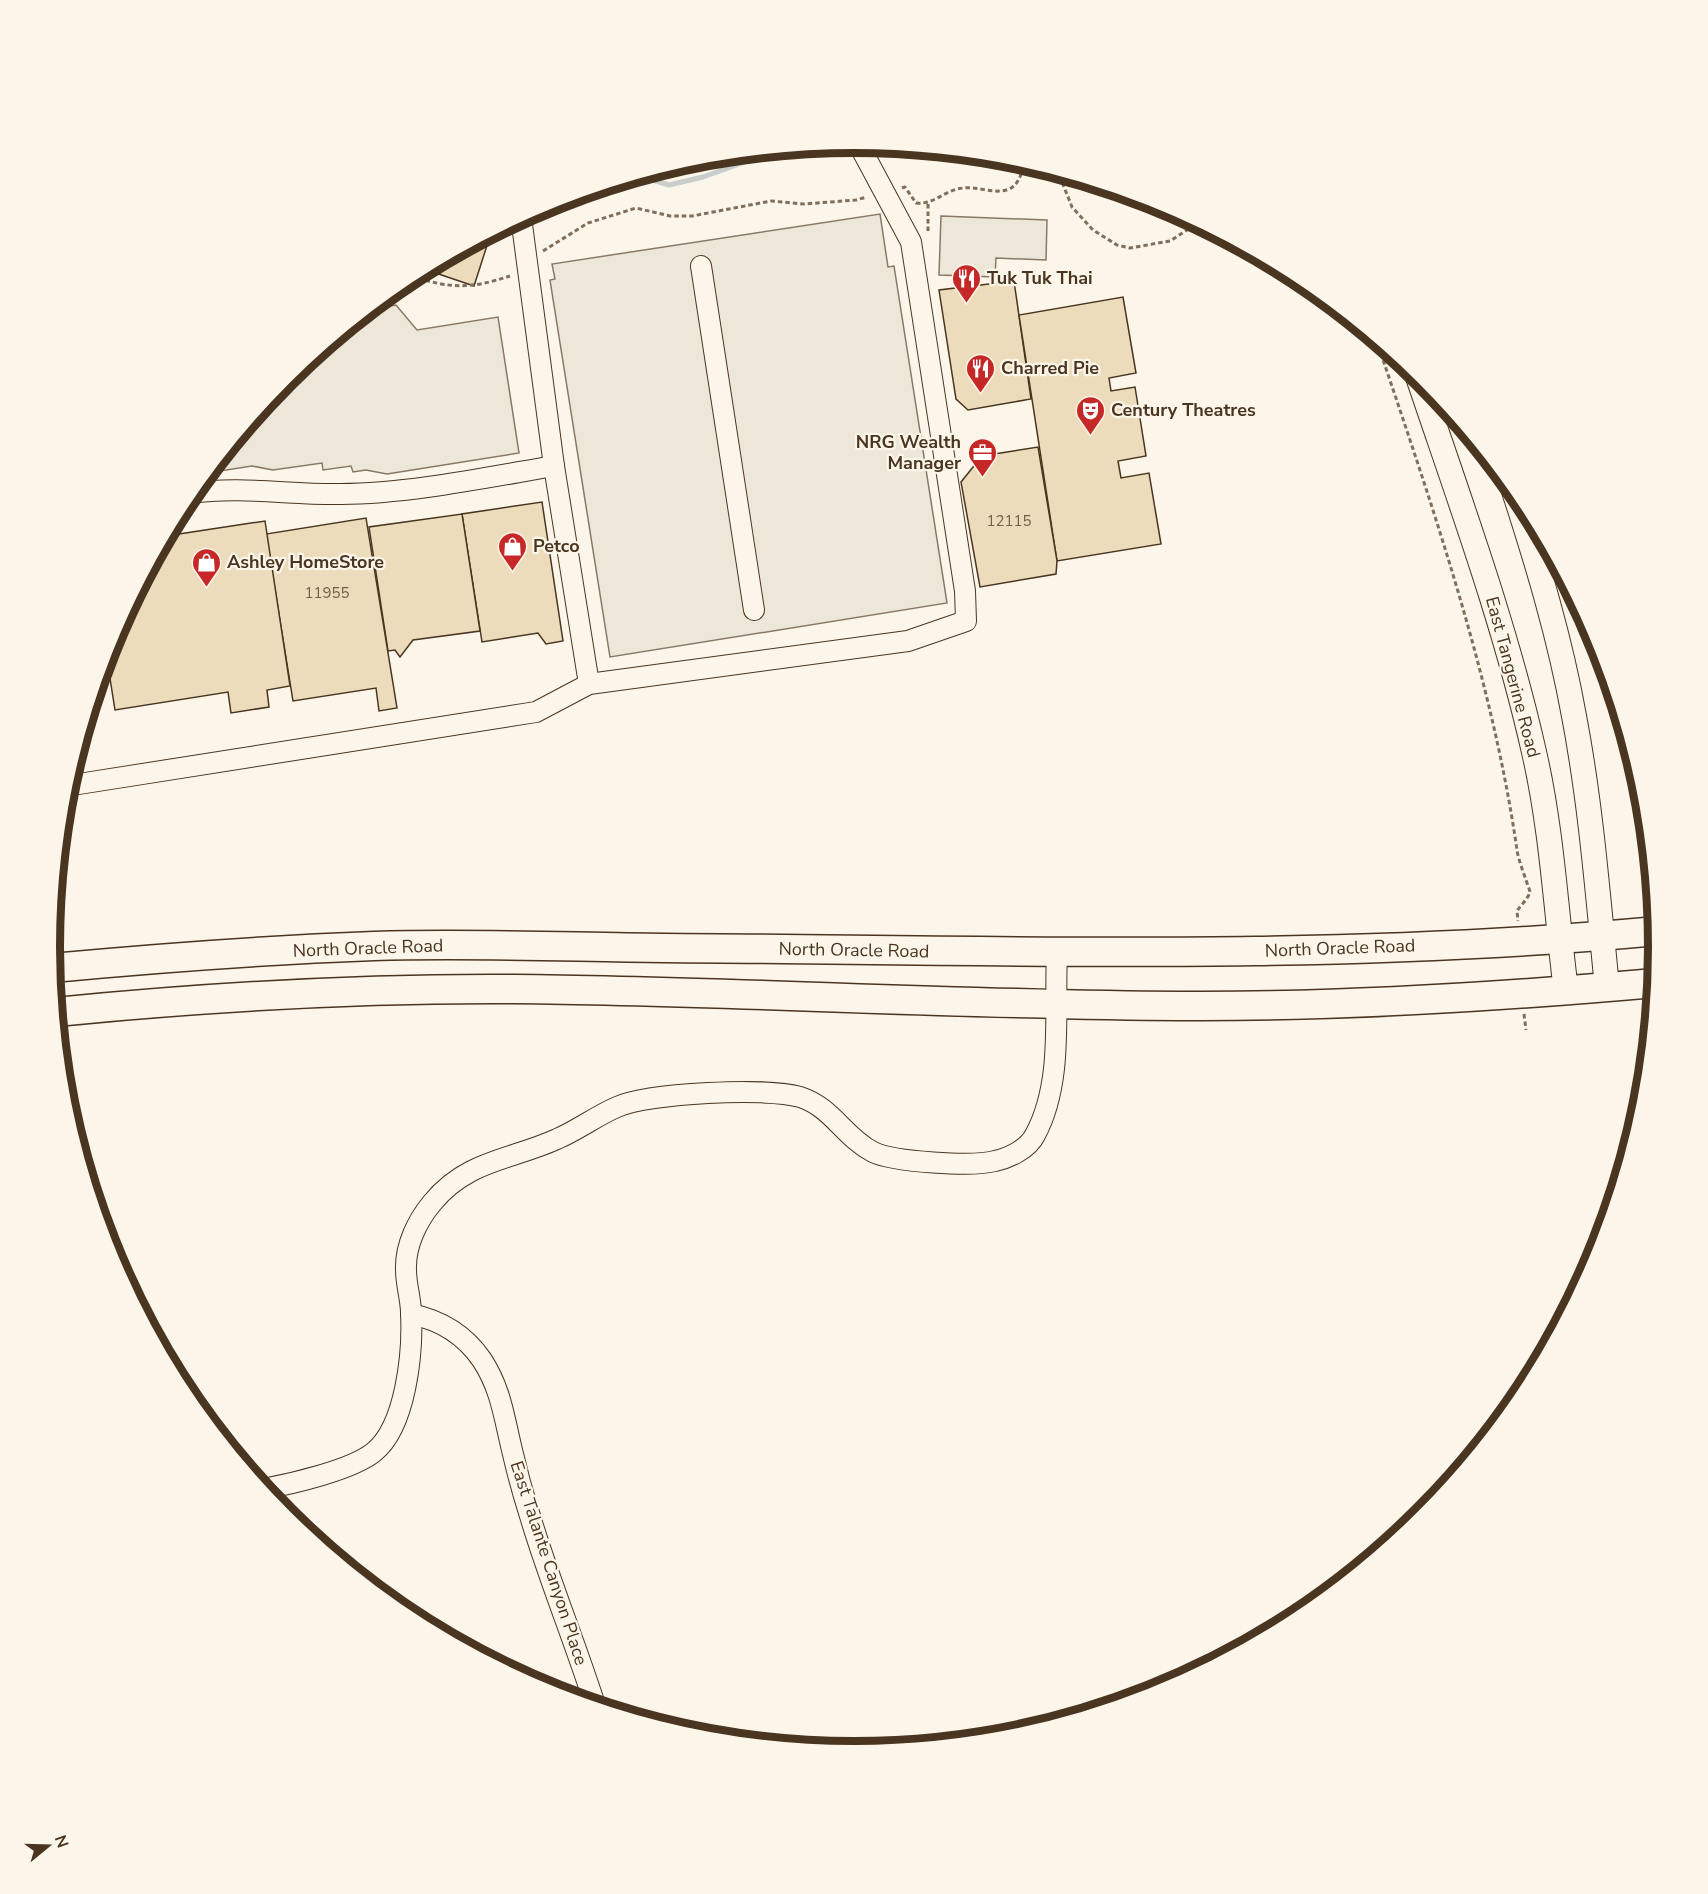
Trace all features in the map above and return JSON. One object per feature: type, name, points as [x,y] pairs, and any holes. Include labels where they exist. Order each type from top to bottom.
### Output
[{"type":"highway","name":"North Oracle Road","points":[[61,967],[168,957],[376,946],[1058,953],[1274,951],[1559,939],[1647,932]]},
{"type":"highway","points":[[63,1011],[208,999],[381,991],[511,989],[1180,1006],[1341,1004],[1514,996],[1647,984]]},
{"type":"main road","name":"East Tangerine Road","points":[[1426,397],[1490,592],[1521,698],[1544,803],[1566,991]]},
{"type":"main road","points":[[1522,519],[1553,622],[1574,715],[1587,798],[1607,987]]},
{"type":"street","points":[[77,784],[536,712],[589,684],[908,641],[966,621],[966,591],[911,242],[864,153]]},
{"type":"street","points":[[522,226],[554,466],[589,684]]},
{"type":"street","points":[[701,266],[754,610]]},
{"type":"street","points":[[205,491],[222,489],[343,494],[554,466]]},
{"type":"street","points":[[272,1486],[358,1462],[383,1444],[399,1414],[403,1393],[411,1314],[406,1270],[408,1246],[417,1225],[442,1191],[471,1170],[494,1160],[554,1141],[632,1102],[759,1091],[782,1092],[817,1104],[830,1113],[861,1145],[886,1158],[991,1163],[1007,1158],[1034,1138],[1048,1099],[1053,1074],[1058,953]]},
{"type":"street","name":"East Talante Canyon Place","points":[[411,1314],[432,1319],[463,1339],[480,1358],[494,1380],[502,1400],[530,1516],[592,1696]]},
{"type":"path","points":[[537,253],[588,223],[636,208],[670,216],[692,216],[771,201],[804,204],[856,201],[874,194],[878,201],[885,193],[905,187],[916,203],[928,204],[945,193],[964,188],[1006,190],[1018,183],[1023,171]]},
{"type":"path","points":[[1060,180],[1072,207],[1093,230],[1117,245],[1130,248],[1170,241],[1190,228]]},
{"type":"path","points":[[928,204],[929,237]]},
{"type":"path","points":[[425,279],[463,287],[491,284],[512,276]]},
{"type":"path","points":[[1380,352],[1438,526],[1494,725],[1512,807],[1519,867],[1529,885],[1529,896],[1517,914]]},
{"type":"path","points":[[1524,1010],[1526,1030]]},
{"type":"shaded area","points":[[880,214],[888,267],[894,266],[947,603],[610,657],[550,280],[555,279],[552,264]]},
{"type":"shaded area","points":[[941,216],[1047,220],[1046,260],[996,258],[995,277],[939,275]]},
{"type":"shaded area","points":[[396,305],[417,330],[498,317],[519,453],[387,474],[366,470],[353,472],[351,466],[323,470],[322,463],[273,470],[252,466],[219,471],[257,423],[293,386],[330,350],[385,307]]},
{"type":"building","points":[[488,243],[474,286],[435,273]]},
{"type":"building","points":[[1014,281],[1031,399],[968,410],[956,399],[939,290]]},
{"type":"building","name":"Century Theatres","points":[[1123,297],[1136,373],[1109,378],[1111,391],[1135,387],[1146,456],[1118,461],[1121,478],[1149,473],[1161,544],[1057,561],[1019,315]]},
{"type":"building","points":[[1038,447],[1057,561],[1056,574],[980,587],[961,482],[982,456]]},
{"type":"building","name":"Petco","points":[[542,502],[563,641],[546,644],[538,633],[482,642],[462,514]]},
{"type":"building","points":[[462,514],[480,631],[413,640],[400,657],[395,650],[388,651],[369,527]]},
{"type":"building","points":[[366,518],[397,708],[379,711],[376,688],[293,701],[266,534]]},
{"type":"building","name":"Ashley HomeStore","points":[[265,521],[290,686],[267,690],[269,707],[231,713],[228,692],[115,710],[109,673],[142,596],[176,535]]},
{"type":"waterway","points":[[650,179],[669,185],[703,177],[750,160]]},
{"type":"place","name":"Tuk Tuk Thai","points":[[966,304]]},
{"type":"place","name":"Charred Pie","points":[[980,394]]},
{"type":"place","name":"Century Theatres","points":[[1090,436]]},
{"type":"place","name":"NRG Wealth Manager","points":[[982,478]]},
{"type":"place","name":"Petco","points":[[512,572]]},
{"type":"place","name":"Ashley HomeStore","points":[[206,588]]}]
